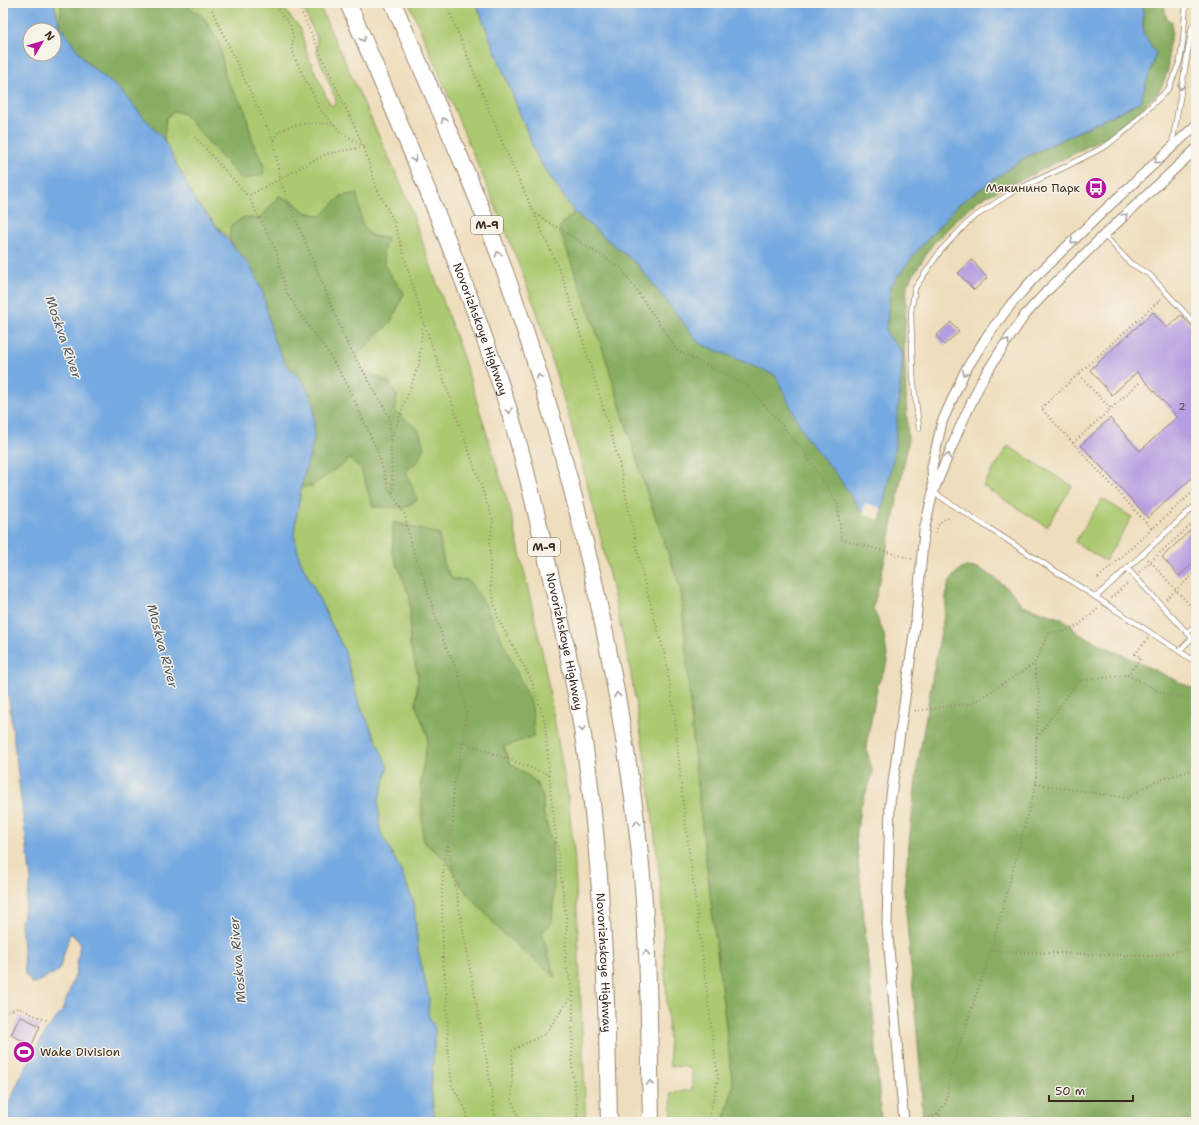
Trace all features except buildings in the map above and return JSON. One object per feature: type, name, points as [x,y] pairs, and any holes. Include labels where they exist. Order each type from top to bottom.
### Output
[{"type":"highway","name":"Novorizhskoye Highway","points":[[348,3],[458,268],[506,399],[530,487],[573,680],[586,753],[595,827],[602,906],[607,999],[609,1122]]},
{"type":"highway","name":"М-9","points":[[393,3],[468,178],[498,253],[521,320],[562,455],[596,589],[617,693],[637,822],[644,906],[651,1122]]},
{"type":"street","points":[[933,492],[932,467],[942,422],[966,371],[989,333],[1034,278],[1196,125]]},
{"type":"street","points":[[904,1122],[888,925],[890,803],[916,620],[924,530],[933,492],[960,427],[982,380],[1003,347],[1030,310],[1047,291],[1104,235],[1196,148]]},
{"type":"lane","points":[[919,428],[913,376],[911,312],[915,288],[942,250],[971,219],[1014,191],[1106,146],[1129,128],[1169,88],[1180,61],[1186,3]]},
{"type":"lane","points":[[1171,148],[1192,27],[1196,23]]},
{"type":"lane","points":[[1196,49],[1194,53],[1196,70]]},
{"type":"lane","points":[[1104,235],[1130,263],[1150,275],[1196,325]]},
{"type":"lane","points":[[933,492],[1196,662]]},
{"type":"lane","points":[[1096,597],[1196,505]]},
{"type":"lane","points":[[1127,568],[1187,633],[1194,637],[1179,651]]},
{"type":"lane","points":[[1187,633],[1196,624]]},
{"type":"path","points":[[273,3],[291,26],[293,37],[292,48],[295,59],[321,110],[342,132],[364,147]]},
{"type":"path","points":[[297,3],[364,147],[377,189],[394,222],[423,320],[493,520],[490,541],[491,588],[498,619],[531,679],[545,722],[567,925],[565,960],[573,993],[572,1070],[577,1104],[577,1122]]},
{"type":"path","points":[[446,3],[503,144],[562,276],[618,458],[643,577],[666,659],[676,728],[682,795],[718,1079],[708,1122]]},
{"type":"path","points":[[212,10],[273,140],[280,180],[346,341],[389,416],[393,495]]},
{"type":"path","points":[[273,140],[280,132],[297,125],[321,123],[334,125]]},
{"type":"path","points":[[195,138],[248,196],[276,250],[286,292],[308,326],[325,348],[345,380],[376,450],[388,487],[405,515],[410,542],[424,579],[436,619],[445,645],[459,674],[466,712],[463,742],[453,788],[453,822],[444,862],[442,888],[443,960],[447,996],[448,1052],[452,1085],[467,1112],[466,1122]]},
{"type":"path","points":[[248,196],[326,154],[364,147]]},
{"type":"path","points":[[535,214],[621,268],[678,350],[748,386],[803,450],[838,505],[841,539],[922,561]]},
{"type":"path","points":[[1152,529],[1042,408],[1167,293]]},
{"type":"path","points":[[390,442],[419,364],[423,320]]},
{"type":"path","points":[[1078,374],[1111,409]]},
{"type":"path","points":[[1073,443],[1139,383]]},
{"type":"path","points":[[1098,578],[1196,489]]},
{"type":"path","points":[[936,532],[943,520],[950,518]]},
{"type":"path","points":[[922,1122],[938,1114],[946,1102],[950,1072],[992,951],[1036,784],[1036,739],[1040,700],[1034,664],[1039,652],[1049,633],[1066,631],[1079,625],[1196,520]]},
{"type":"path","points":[[1143,554],[1196,612]]},
{"type":"path","points":[[1161,604],[1196,572]]},
{"type":"path","points":[[1127,675],[1140,660],[1140,657],[1135,654],[1152,634]]},
{"type":"path","points":[[915,711],[973,703],[1034,664]]},
{"type":"path","points":[[1036,739],[1078,681],[1127,675],[1168,694],[1196,699]]},
{"type":"path","points":[[463,742],[550,775]]},
{"type":"path","points":[[1036,784],[1127,798],[1156,781],[1196,768]]},
{"type":"path","points":[[448,845],[488,1068],[496,1122]]},
{"type":"path","points":[[992,951],[1153,956],[1196,948]]},
{"type":"path","points":[[520,1122],[512,1100],[512,1050],[545,1034],[573,993]]},
{"type":"path","points":[[3,1016],[4,1013],[18,1008],[48,1022]]},
{"type":"path","points":[[938,1114],[948,1122]]},
{"type":"green space","points":[[54,3],[61,3],[60,22]]},
{"type":"green space","points":[[61,3],[187,3],[188,6],[204,18],[219,43],[226,79],[245,110],[253,143],[264,164],[263,174],[242,180],[184,114],[175,111],[166,118],[164,140],[118,88],[86,62],[62,29],[62,22],[60,22]]},
{"type":"green space","points":[[206,3],[282,3],[288,14],[301,29],[306,51],[329,103],[333,106],[336,100],[317,53],[317,38],[301,3],[318,3],[405,193],[465,363],[511,513],[543,656],[568,797],[575,862],[586,1122],[435,1122],[431,1089],[435,1029],[427,1014],[429,998],[418,950],[414,903],[400,869],[380,832],[378,802],[388,767],[357,698],[345,652],[300,560],[294,534],[301,487],[312,486],[350,458],[361,469],[373,507],[406,471],[418,461],[419,431],[395,411],[397,396],[389,382],[360,370],[357,356],[391,322],[404,294],[386,268],[383,253],[387,238],[371,236],[362,224],[356,193],[341,196],[321,216],[305,212],[294,202],[279,196],[259,219],[244,217],[232,225],[229,239],[196,202],[164,140],[166,118],[175,110],[184,114],[242,180],[264,164],[253,143],[245,110],[226,79],[219,43],[204,18],[188,6]],"holes":[[[394,522],[439,534],[444,566],[453,579],[509,762],[535,781],[543,796],[543,812],[552,842],[541,933],[555,977],[462,887],[447,861],[423,841],[421,782],[428,736],[416,706],[418,674],[410,644],[410,597],[392,552]]]},
{"type":"green space","points":[[409,3],[476,3],[538,159],[574,212],[559,228],[605,356],[648,496],[681,590],[696,776],[733,1086],[724,1122],[672,1122],[671,1093],[692,1090],[692,1070],[683,1066],[670,1067],[661,889],[648,777],[630,668],[598,525],[569,417],[537,312],[503,224]]},
{"type":"green space","points":[[1143,3],[1164,3],[1166,17],[1172,22],[1172,33],[1168,49],[1168,69],[1158,93],[1122,129],[1026,178],[980,199],[964,212],[932,245],[907,285],[904,344],[908,444],[887,551],[873,608],[884,634],[888,662],[878,684],[866,747],[873,774],[860,808],[856,838],[875,1034],[881,1122],[724,1122],[733,1086],[696,776],[681,590],[648,496],[605,356],[559,228],[574,212],[638,265],[699,343],[776,375],[806,438],[837,475],[862,512],[903,354],[886,332],[890,287],[917,251],[959,204],[1024,158],[1140,102],[1156,54],[1143,33]]},
{"type":"green space","points":[[357,193],[362,224],[371,236],[387,238],[383,253],[386,268],[404,293],[391,322],[357,356],[360,370],[389,382],[397,396],[395,411],[419,431],[424,447],[418,461],[406,471],[417,500],[404,508],[373,507],[361,469],[350,459],[312,486],[301,487],[314,438],[303,382],[285,363],[273,338],[263,293],[229,239],[231,225],[244,217],[259,219],[279,196],[294,202],[305,212],[321,216],[341,196]]},
{"type":"green space","points":[[1008,446],[1072,486],[1047,527],[983,486]]},
{"type":"green space","points":[[1102,499],[1132,517],[1105,561],[1075,542]]},
{"type":"green space","points":[[393,522],[439,534],[444,566],[453,579],[468,580],[486,605],[532,706],[534,736],[504,747],[509,762],[535,781],[543,796],[543,812],[552,842],[554,890],[552,922],[542,933],[555,977],[501,932],[462,887],[447,861],[423,841],[421,782],[428,736],[416,706],[418,674],[410,644],[410,597],[392,552]]},
{"type":"green space","points":[[967,567],[978,568],[989,574],[1010,590],[1022,605],[1062,619],[1070,624],[1077,633],[1196,690],[1196,1122],[923,1122],[920,1066],[904,890],[917,770],[946,605],[946,593],[950,582],[956,573]]},
{"type":"water","name":"Moskva River","points":[[3,3],[54,3],[59,22],[22,22],[22,62],[62,62],[62,29],[86,62],[118,88],[164,140],[196,202],[251,267],[263,293],[273,338],[285,363],[303,382],[314,403],[314,438],[301,487],[294,534],[300,560],[345,652],[357,698],[388,767],[378,802],[380,831],[400,869],[414,903],[418,950],[429,998],[428,1014],[435,1029],[431,1089],[435,1122],[3,1122],[3,1110],[8,1105],[20,1078],[46,1031],[62,1011],[76,973],[80,942],[70,933],[59,971],[33,984],[25,974],[21,924],[31,880],[3,653]]},
{"type":"water","points":[[476,3],[1143,3],[1143,33],[1156,54],[1140,102],[1024,158],[959,204],[917,251],[890,287],[886,332],[903,354],[894,454],[880,519],[862,512],[837,475],[806,438],[775,375],[699,343],[638,265],[574,212],[538,159]]},
{"type":"pier","points":[[865,503],[881,508],[880,520],[863,514]]},
{"type":"place","name":"Мякинино Парк","points":[[1096,188]]},
{"type":"place","name":"Wake Division","points":[[24,1052]]}]
